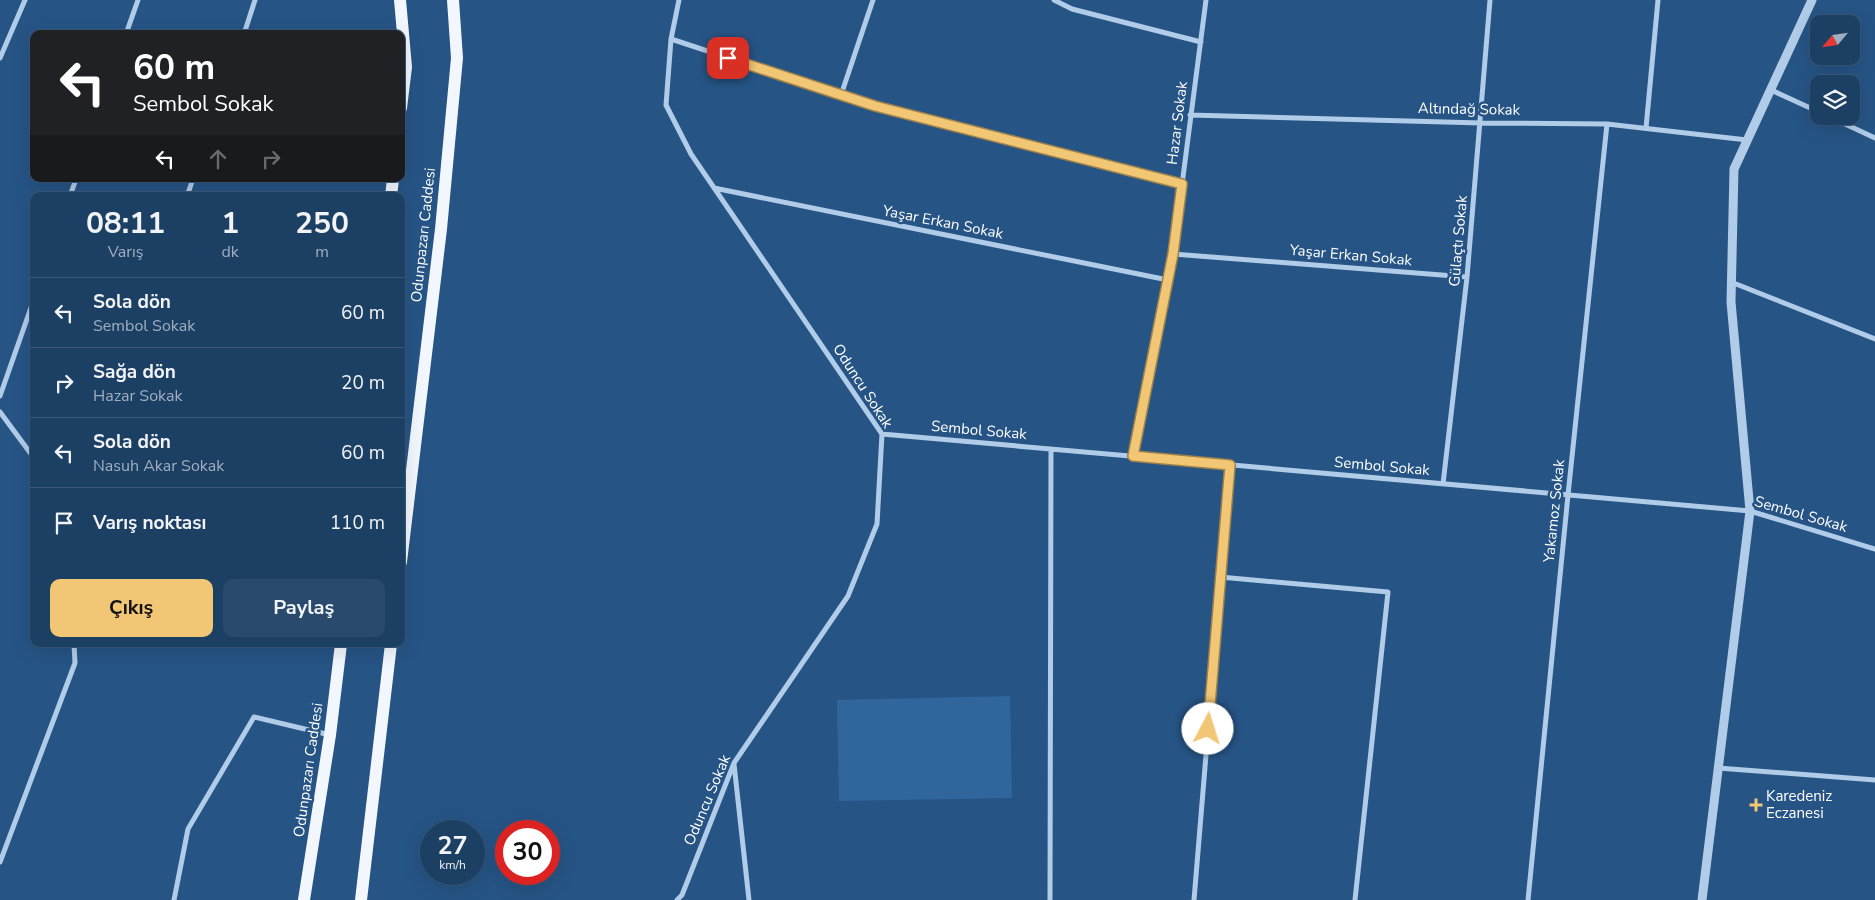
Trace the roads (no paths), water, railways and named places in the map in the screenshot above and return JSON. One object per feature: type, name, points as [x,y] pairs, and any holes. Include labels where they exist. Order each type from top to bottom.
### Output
[{"type":"main road","points":[[400,0],[403,30]]},
{"type":"main road","name":"Odunpazarı Caddesi","points":[[405,529],[441,229],[457,58],[453,0]]},
{"type":"main road","points":[[405,56],[405,75]]},
{"type":"main road","name":"Odunpazarı Caddesi","points":[[304,900],[330,735],[341,647]]},
{"type":"main road","points":[[361,900],[392,647]]},
{"type":"street","points":[[0,58],[25,0]]},
{"type":"street","points":[[127,30],[138,0]]},
{"type":"street","points":[[245,30],[255,0]]},
{"type":"street","name":"Oduncu Sokak","points":[[677,900],[682,895],[734,763],[848,596],[877,524],[882,434],[691,154],[666,105],[672,39],[679,0]]},
{"type":"street","points":[[842,95],[872,0]]},
{"type":"street","points":[[1054,0],[1072,9],[1201,42]]},
{"type":"street","name":"Hazar Sokak","points":[[1133,456],[1173,254],[1206,0]]},
{"type":"street","name":"Gülaçtı Sokak","points":[[1443,484],[1467,278],[1490,0]]},
{"type":"street","points":[[1646,128],[1658,0]]},
{"type":"street","points":[[1702,900],[1750,511],[1731,302],[1734,169],[1812,0]]},
{"type":"street","points":[[672,39],[875,106],[1182,184]]},
{"type":"street","points":[[1771,90],[1810,108]]},
{"type":"street","name":"Altındağ Sokak","points":[[1190,115],[1481,123],[1607,124],[1747,140]]},
{"type":"street","name":"Yakamoz Sokak","points":[[1528,900],[1607,124]]},
{"type":"street","points":[[1847,125],[1875,138]]},
{"type":"street","name":"Yaşar Erkan Sokak","points":[[714,188],[1168,280]]},
{"type":"street","name":"Yaşar Erkan Sokak","points":[[1173,254],[1467,278]]},
{"type":"street","points":[[1731,282],[1875,339]]},
{"type":"street","points":[[0,396],[30,310]]},
{"type":"street","points":[[0,412],[30,453]]},
{"type":"street","name":"Sembol Sokak","points":[[882,434],[1750,511],[1875,549]]},
{"type":"street","points":[[1050,900],[1051,449]]},
{"type":"street","points":[[1194,900],[1230,465]]},
{"type":"street","points":[[1220,577],[1388,592],[1355,900]]},
{"type":"street","points":[[0,862],[75,663],[74,647]]},
{"type":"street","points":[[174,900],[188,829],[254,717],[330,735]]},
{"type":"street","points":[[734,763],[749,900]]},
{"type":"street","points":[[1718,768],[1875,780]]},
{"type":"place","name":"Karedeniz Eczanesi","points":[[1756,805]]}]
